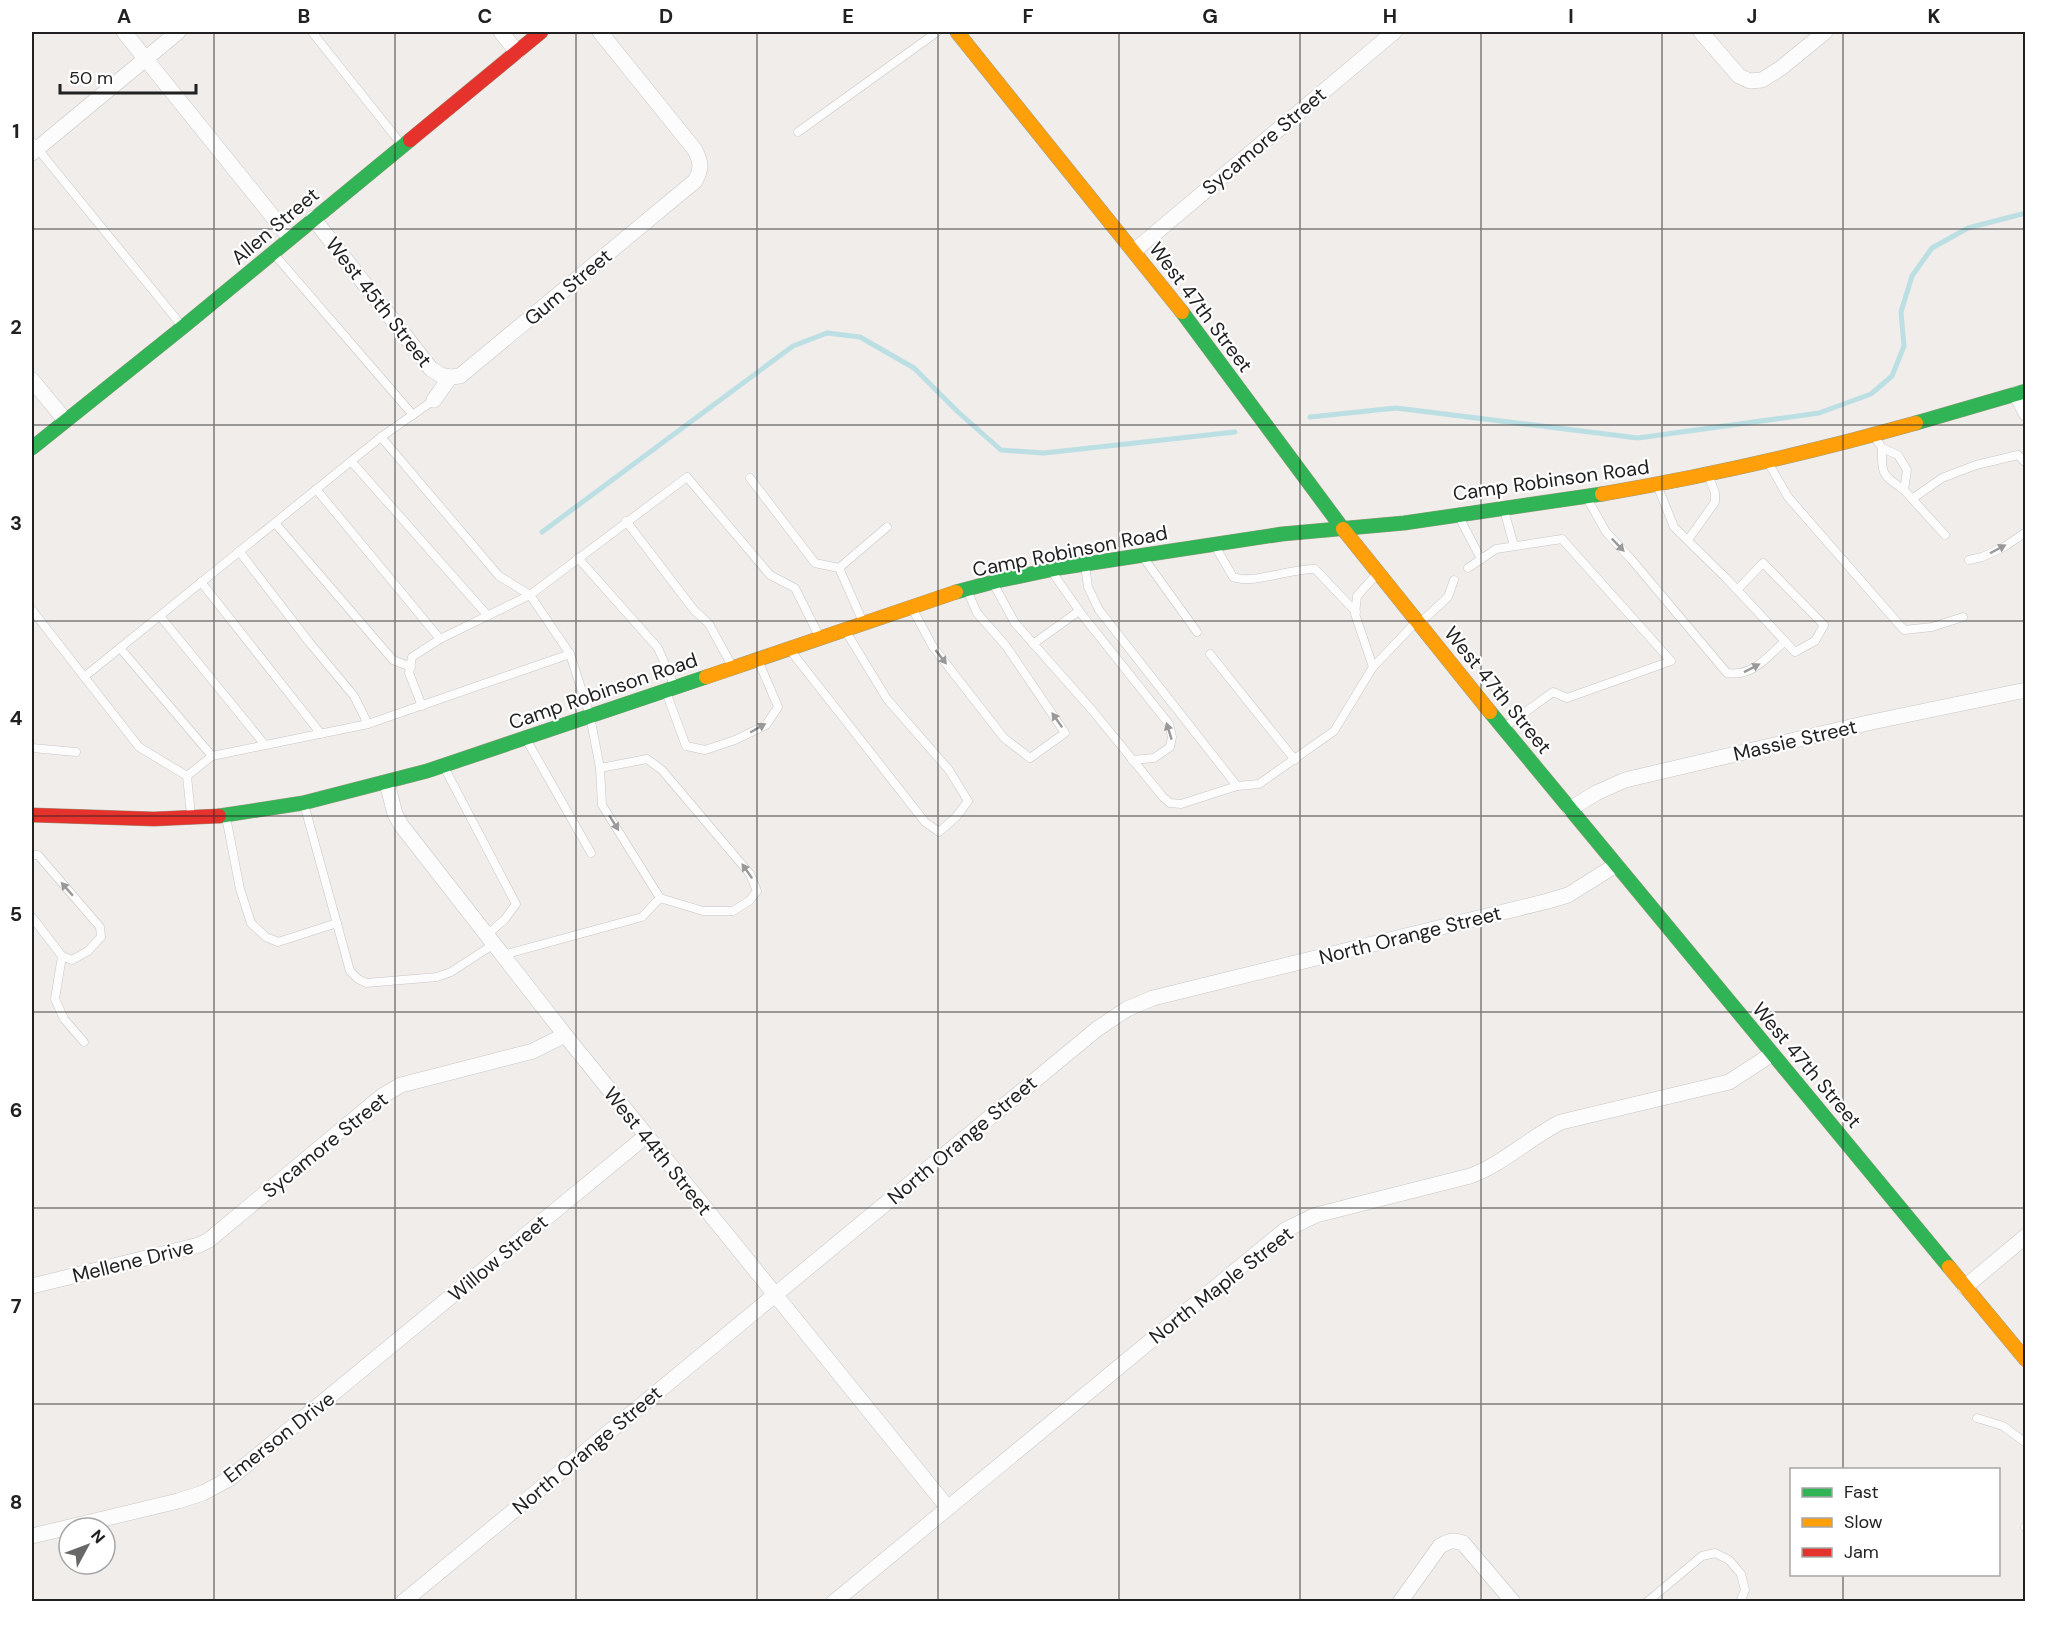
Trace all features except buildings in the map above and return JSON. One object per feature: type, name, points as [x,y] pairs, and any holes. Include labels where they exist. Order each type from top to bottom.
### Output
[{"type":"main road","name":"Allen Street","points":[[32,448],[183,327],[541,32]]},
{"type":"main road","name":"West 47th Street","points":[[964,34],[1134,251],[1343,528],[1418,623],[2025,1360]]},
{"type":"main road","name":"Camp Robinson Road","points":[[32,815],[116,818],[226,815],[344,795],[444,765],[911,607],[992,582],[1084,564],[1282,534],[1404,524],[1657,484],[1873,435],[2021,393]]},
{"type":"street","points":[[124,32],[290,238]]},
{"type":"street","points":[[33,148],[178,32]]},
{"type":"street","points":[[501,32],[517,52]]},
{"type":"street","name":"Gum Street","points":[[434,400],[450,377],[460,376],[514,332],[695,181],[701,171],[699,159],[694,150],[600,32]]},
{"type":"street","name":"Sycamore Street","points":[[1134,251],[1394,32]]},
{"type":"street","points":[[1701,32],[1738,76],[1750,81],[1762,80],[1781,68],[1825,32]]},
{"type":"street","name":"West 45th Street","points":[[313,218],[431,369],[450,377]]},
{"type":"street","points":[[32,380],[65,420]]},
{"type":"street","points":[[2021,393],[2025,413]]},
{"type":"street","name":"Massie Street","points":[[1570,809],[1625,780],[1872,722],[2025,690]]},
{"type":"street","name":"West 44th Street","points":[[387,783],[395,814],[401,825],[565,1035],[948,1508]]},
{"type":"street","name":"North Orange Street","points":[[403,1602],[1097,1029],[1127,1009],[1153,998],[1548,901],[1568,895],[1616,865]]},
{"type":"street","name":"Sycamore Street","points":[[256,1201],[382,1096],[402,1084],[533,1051],[565,1035]]},
{"type":"street","name":"North Maple Street","points":[[834,1602],[1285,1230],[1316,1215],[1487,1170],[1542,1131],[1561,1122],[1729,1082],[1772,1054]]},
{"type":"street","name":"Willow Street","points":[[350,1381],[646,1136]]},
{"type":"street","name":"Mellene Drive","points":[[32,1287],[199,1245],[209,1240],[256,1201]]},
{"type":"street","points":[[1965,1287],[2025,1236]]},
{"type":"street","name":"Emerson Drive","points":[[32,1536],[177,1502],[202,1493],[247,1467],[350,1381]]},
{"type":"street","points":[[1400,1602],[1440,1546],[1456,1540],[1463,1543],[1513,1602]]},
{"type":"lane","points":[[312,32],[403,146]]},
{"type":"lane","points":[[798,132],[937,32]]},
{"type":"lane","points":[[33,148],[183,327]]},
{"type":"lane","points":[[273,252],[412,415]]},
{"type":"lane","points":[[84,677],[381,437],[434,400]]},
{"type":"lane","points":[[1873,435],[1882,448],[1898,455],[1907,470],[1904,490]]},
{"type":"lane","points":[[381,437],[499,576],[530,595],[570,654],[590,716],[600,768],[602,805],[660,898],[703,911],[733,911],[749,901],[757,891],[750,874],[662,770],[646,759],[600,768]]},
{"type":"lane","points":[[1882,448],[1881,469],[1888,479],[1904,490],[1945,535]]},
{"type":"lane","points":[[1912,499],[1942,478],[1977,465],[2018,455],[2025,463]]},
{"type":"lane","points":[[1768,460],[1788,497],[1904,630],[1932,627],[1963,617]]},
{"type":"lane","points":[[351,461],[488,615]]},
{"type":"lane","points":[[1688,540],[1715,502],[1715,493],[1708,474]]},
{"type":"lane","points":[[422,706],[410,673],[412,657],[440,639],[530,595],[687,477],[770,576],[795,588],[820,638]]},
{"type":"lane","points":[[750,478],[815,562],[839,568]]},
{"type":"lane","points":[[1657,484],[1674,527],[1795,652],[1815,640],[1824,625],[1764,563],[1737,590]]},
{"type":"lane","points":[[316,489],[440,639]]},
{"type":"lane","points":[[1586,496],[1606,532],[1727,673],[1736,674],[1754,669],[1785,641]]},
{"type":"lane","points":[[1504,508],[1514,546]]},
{"type":"lane","points":[[1458,514],[1481,559]]},
{"type":"lane","points":[[626,521],[694,610],[709,624],[733,668]]},
{"type":"lane","points":[[275,523],[393,660],[411,667]]},
{"type":"lane","points":[[839,568],[887,527]]},
{"type":"lane","points":[[1969,560],[2004,547],[2025,532]]},
{"type":"lane","points":[[1468,568],[1496,549],[1562,538],[1671,661],[1567,698],[1553,692],[1503,728]]},
{"type":"lane","points":[[1214,545],[1233,577],[1238,579],[1264,577],[1299,569],[1315,569],[1356,612]]},
{"type":"lane","points":[[239,551],[354,696],[368,724]]},
{"type":"lane","points":[[1143,555],[1197,632]]},
{"type":"lane","points":[[578,558],[658,648],[686,746],[705,750],[735,741],[766,725],[778,707],[758,659]]},
{"type":"lane","points":[[1084,564],[1088,587],[1098,610],[1237,786]]},
{"type":"lane","points":[[839,568],[864,623]]},
{"type":"lane","points":[[1051,570],[1079,610],[1168,724],[1172,737],[1170,747],[1154,758],[1133,760]]},
{"type":"lane","points":[[1373,668],[1356,612],[1357,596],[1378,572]]},
{"type":"lane","points":[[992,582],[1015,623],[1162,797],[1170,803],[1181,804],[1237,786],[1259,784],[1334,731],[1373,668],[1418,623],[1441,606],[1448,597],[1454,580]]},
{"type":"lane","points":[[201,582],[321,734]]},
{"type":"lane","points":[[911,607],[933,647],[1004,738],[1030,758],[1065,733],[1006,646],[977,613],[967,589]]},
{"type":"lane","points":[[32,610],[139,747],[187,776]]},
{"type":"lane","points":[[1033,644],[1079,610]]},
{"type":"lane","points":[[160,616],[265,745]]},
{"type":"lane","points":[[789,648],[925,822],[939,831],[956,817],[968,801],[949,770],[887,699],[845,630]]},
{"type":"lane","points":[[120,648],[212,756]]},
{"type":"lane","points":[[187,776],[212,756],[368,724],[570,654]]},
{"type":"lane","points":[[1210,654],[1295,760]]},
{"type":"lane","points":[[526,738],[591,853]]},
{"type":"lane","points":[[32,748],[76,752]]},
{"type":"lane","points":[[444,765],[516,904],[505,920],[494,945]]},
{"type":"lane","points":[[187,776],[191,817]]},
{"type":"lane","points":[[303,803],[350,971],[358,980],[366,983],[437,977],[451,972],[494,945],[642,917],[660,898]]},
{"type":"lane","points":[[226,815],[240,889],[251,923],[266,938],[278,942],[337,923]]},
{"type":"lane","points":[[32,855],[38,855],[100,927],[101,938],[88,951],[72,960],[62,956],[32,917]]},
{"type":"lane","points":[[62,956],[55,999],[64,1019],[84,1042]]},
{"type":"lane","points":[[1977,1418],[2003,1426],[2025,1443]]},
{"type":"lane","points":[[1647,1602],[1702,1556],[1715,1553],[1729,1560],[1741,1574],[1745,1590],[1740,1602]]},
{"type":"waterway","points":[[1310,417],[1396,408],[1638,438],[1819,413],[1871,394],[1892,376],[1904,346],[1901,312],[1912,276],[1932,248],[1968,228],[2026,213]]},
{"type":"waterway","points":[[542,532],[793,346],[827,333],[860,337],[914,368],[958,412],[1001,450],[1044,453],[1235,432]]},
{"type":"traffic: fast","points":[[32,448],[410,140]]},
{"type":"traffic: fast","points":[[1182,312],[1343,529]]},
{"type":"traffic: fast","points":[[1916,423],[2026,391]]},
{"type":"traffic: fast","points":[[956,592],[1059,568],[1282,534],[1404,523],[1602,494]]},
{"type":"traffic: fast","points":[[219,816],[303,803],[427,771],[706,677]]},
{"type":"traffic: fast","points":[[1490,712],[1949,1267]]},
{"type":"traffic: slow","points":[[957,32],[1182,312]]},
{"type":"traffic: slow","points":[[1602,494],[1760,463],[1916,423]]},
{"type":"traffic: slow","points":[[1343,529],[1490,712]]},
{"type":"traffic: slow","points":[[706,677],[956,592]]},
{"type":"traffic: slow","points":[[1949,1267],[2026,1360]]},
{"type":"traffic: jam","points":[[410,140],[541,32]]},
{"type":"traffic: jam","points":[[32,815],[154,819],[219,816]]}]
